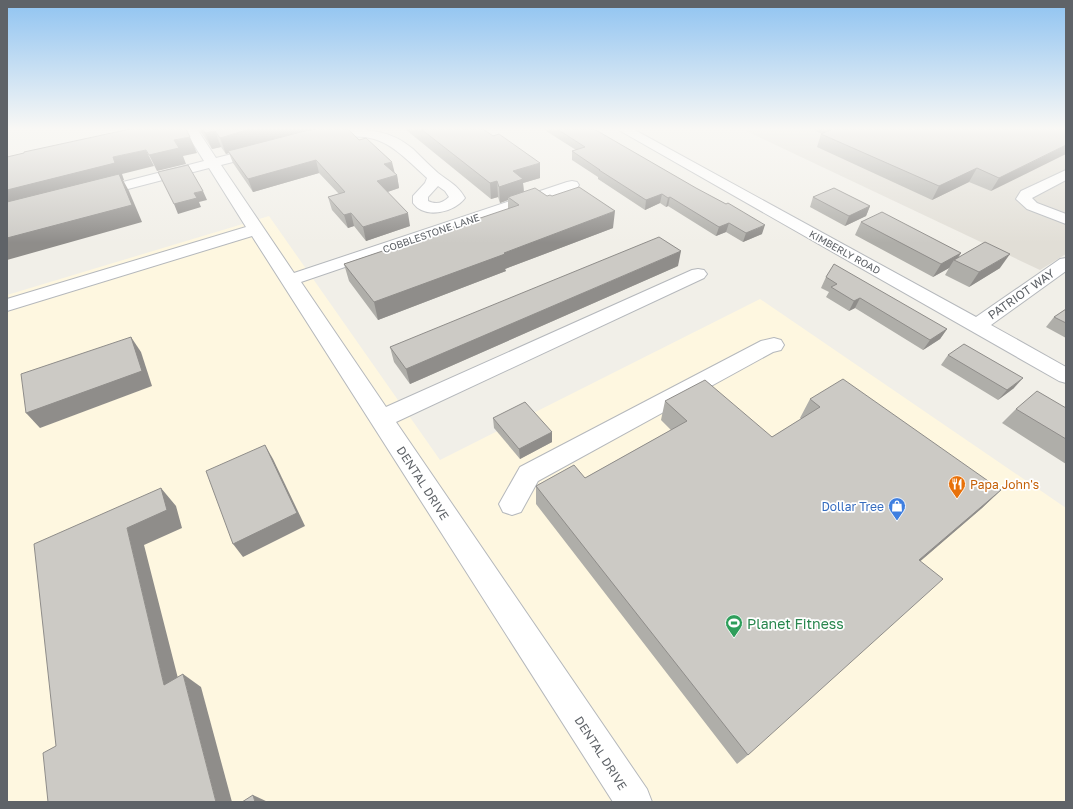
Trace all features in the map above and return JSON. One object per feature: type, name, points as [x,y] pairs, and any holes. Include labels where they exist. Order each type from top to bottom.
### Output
[{"type":"street","points":[[82,197],[199,167]]},
{"type":"street","name":"DENTAL DRIVE","points":[[216,167],[634,802]]},
{"type":"street","points":[[423,167],[455,192],[457,198],[452,204],[439,208],[428,207],[421,203],[420,196],[432,184],[434,177]]},
{"type":"street","name":"KIMBERLY ROAD","points":[[691,167],[1066,376]]},
{"type":"street","points":[[1066,174],[1026,194],[1024,198],[1032,206],[1066,220]]},
{"type":"street","name":"COBBLESTONE LANE","points":[[290,280],[572,185]]},
{"type":"street","points":[[446,206],[461,222]]},
{"type":"street","points":[[7,305],[257,229]]},
{"type":"street","name":"PATRIOT WAY","points":[[977,326],[1066,264]]},
{"type":"street","points":[[382,419],[698,274]]},
{"type":"street","points":[[512,504],[529,474],[768,346],[774,345]]},
{"type":"shaded area","points":[[822,167],[1066,167],[1066,254],[1040,270]]},
{"type":"shaded area","points":[[269,216],[440,460],[760,299],[1066,508],[1066,802],[7,802],[7,295]]},
{"type":"building","points":[[7,167],[100,167],[7,190]]},
{"type":"building","points":[[180,167],[189,167],[203,191],[194,193],[197,198],[174,204],[158,172]]},
{"type":"building","points":[[239,167],[292,167],[248,179]]},
{"type":"building","points":[[322,167],[387,167],[397,175],[377,181],[408,213],[363,227],[351,213],[344,215],[328,197],[345,192]]},
{"type":"building","points":[[469,167],[527,167],[513,171],[523,179],[499,187],[497,181],[490,183]]},
{"type":"building","points":[[595,167],[659,167],[726,204],[728,203],[765,225],[746,233],[729,223],[719,227],[670,197],[668,198],[662,194],[646,200]]},
{"type":"building","points":[[895,167],[1022,167],[999,178],[977,168],[939,186]]},
{"type":"building","points":[[119,174],[132,205],[7,238],[7,202]]},
{"type":"building","points":[[579,187],[615,211],[504,253],[505,254],[374,302],[344,264],[519,205],[508,197],[535,188],[547,196],[552,196]]},
{"type":"building","points":[[834,188],[870,206],[849,216],[813,197]]},
{"type":"building","points":[[882,212],[961,253],[941,264],[861,222]]},
{"type":"building","points":[[659,237],[681,251],[406,369],[390,347]]},
{"type":"building","points":[[985,242],[1010,254],[979,272],[954,260]]},
{"type":"building","points":[[834,264],[947,329],[930,340],[860,298],[854,301],[831,287],[837,284],[826,277]]},
{"type":"building","points":[[1066,309],[1066,323],[1054,317]]},
{"type":"building","points":[[131,337],[142,371],[26,413],[21,374]]},
{"type":"building","points":[[964,344],[1023,378],[1007,390],[948,355]]},
{"type":"building","points":[[843,379],[1001,490],[919,560],[943,579],[748,755],[536,486],[574,465],[585,478],[687,421],[665,401],[705,380],[772,437],[820,407],[810,399]]},
{"type":"building","points":[[1037,391],[1066,408],[1066,439],[1016,409]]},
{"type":"building","points":[[525,402],[552,432],[519,449],[493,418]]},
{"type":"building","points":[[265,445],[297,513],[233,544],[206,471]]},
{"type":"building","points":[[161,488],[167,510],[127,528],[164,685],[183,674],[216,802],[48,802],[43,753],[56,746],[34,544]]},
{"type":"building","points":[[253,795],[255,802],[242,802]]},
{"type":"place","name":"Papa John's","points":[[957,499]]},
{"type":"place","name":"Dollar Tree","points":[[897,521]]},
{"type":"place","name":"Planet Fitness","points":[[734,638]]}]
